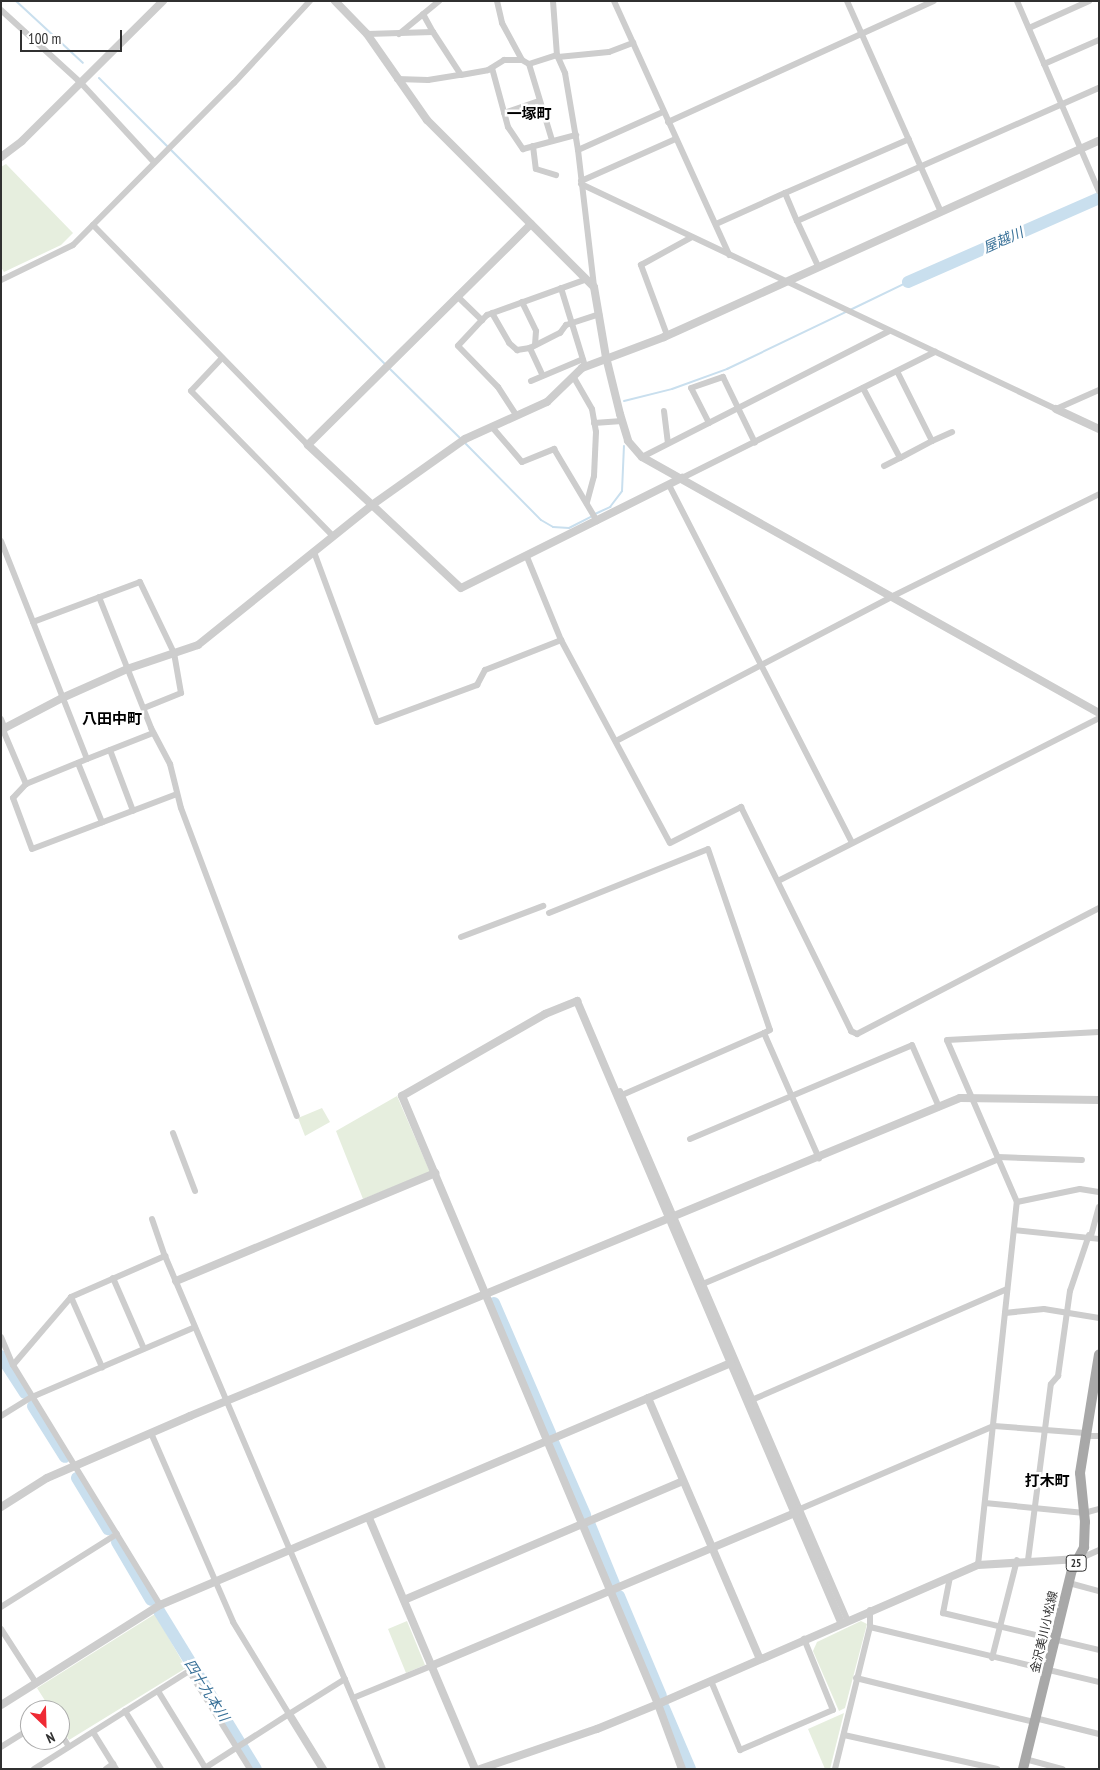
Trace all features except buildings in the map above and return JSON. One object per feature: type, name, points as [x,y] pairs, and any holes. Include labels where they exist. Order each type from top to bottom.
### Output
[{"type":"main road","name":"金沢美川小松線","points":[[1024,1764],[1069,1583],[1084,1547],[1084,1513],[1080,1473],[1098,1361]]},
{"type":"street","points":[[1,280],[73,245],[153,161],[234,84],[310,1]]},
{"type":"street","points":[[335,1],[367,34],[427,120],[594,287]]},
{"type":"street","points":[[399,34],[439,1]]},
{"type":"street","points":[[496,1],[502,23],[522,60]]},
{"type":"street","points":[[553,1],[557,56],[565,73],[576,135],[594,287],[606,358],[628,440],[642,457],[1099,713]]},
{"type":"street","points":[[614,1],[729,255]]},
{"type":"street","points":[[847,1],[941,212]]},
{"type":"street","points":[[668,122],[934,1]]},
{"type":"street","points":[[1017,1],[1099,191]]},
{"type":"street","points":[[1029,28],[1089,1]]},
{"type":"street","points":[[1,157],[81,83],[161,2]]},
{"type":"street","points":[[1,10],[81,83],[153,161]]},
{"type":"street","points":[[423,14],[460,75]]},
{"type":"street","points":[[367,34],[433,32]]},
{"type":"street","points":[[1044,64],[1099,40]]},
{"type":"street","points":[[397,79],[428,80],[460,75],[492,68],[504,60],[522,60],[529,64],[557,56],[609,52],[633,42]]},
{"type":"street","points":[[529,64],[538,101],[552,140]]},
{"type":"street","points":[[492,68],[508,127],[523,149],[576,135]]},
{"type":"street","points":[[797,221],[1099,88]]},
{"type":"street","points":[[504,113],[538,101]]},
{"type":"street","points":[[578,150],[663,112]]},
{"type":"street","points":[[581,183],[676,139]]},
{"type":"street","points":[[716,224],[909,139]]},
{"type":"street","points":[[531,381],[542,374],[606,358],[667,335],[783,281],[1099,141]]},
{"type":"street","points":[[533,146],[536,169],[556,175]]},
{"type":"street","points":[[581,183],[844,310],[1099,429]]},
{"type":"street","points":[[785,194],[818,266]]},
{"type":"street","points":[[308,445],[531,224]]},
{"type":"street","points":[[93,225],[308,445],[461,588],[935,352]]},
{"type":"street","points":[[667,335],[642,265],[692,237]]},
{"type":"street","points":[[516,416],[498,387],[458,346],[482,320],[492,313],[587,279]]},
{"type":"street","points":[[561,288],[574,322],[584,363]]},
{"type":"street","points":[[457,296],[482,320]]},
{"type":"street","points":[[522,302],[536,331],[532,347],[542,374]]},
{"type":"street","points":[[492,313],[509,343],[517,350],[532,347],[560,333],[566,325],[599,314]]},
{"type":"street","points":[[642,457],[889,331]]},
{"type":"street","points":[[222,358],[191,391],[333,536]]},
{"type":"street","points":[[3,730],[62,698],[127,669],[198,645],[372,505],[462,441],[547,402],[584,363]]},
{"type":"street","points":[[897,371],[932,441]]},
{"type":"street","points":[[573,376],[592,409],[594,423],[594,476],[587,503]]},
{"type":"street","points":[[709,422],[691,388],[723,377],[755,443]]},
{"type":"street","points":[[863,388],[900,458]]},
{"type":"street","points":[[1056,409],[1099,390]]},
{"type":"street","points":[[664,411],[668,443]]},
{"type":"street","points":[[594,423],[622,421]]},
{"type":"street","points":[[492,426],[522,462],[554,449],[596,520]]},
{"type":"street","points":[[884,466],[952,432]]},
{"type":"street","points":[[669,485],[852,843]]},
{"type":"street","points":[[616,741],[893,596],[1099,494]]},
{"type":"street","points":[[1,541],[87,759]]},
{"type":"street","points":[[314,552],[377,722],[477,685],[485,670],[561,640]]},
{"type":"street","points":[[526,557],[561,640],[670,843],[741,808],[851,1031],[857,1034],[1099,908]]},
{"type":"street","points":[[33,622],[140,582],[174,653],[181,693],[144,708]]},
{"type":"street","points":[[99,597],[153,732],[170,764],[177,794],[297,1116]]},
{"type":"street","points":[[778,881],[1099,718]]},
{"type":"street","points":[[1,720],[3,730],[26,784]]},
{"type":"street","points":[[153,732],[26,784],[13,798],[32,849],[177,794]]},
{"type":"street","points":[[110,750],[133,810]]},
{"type":"street","points":[[78,763],[102,822]]},
{"type":"street","points":[[549,913],[708,849],[770,1030],[621,1093],[731,1363],[844,1621]]},
{"type":"street","points":[[462,937],[543,906]]},
{"type":"street","points":[[682,1769],[658,1704],[402,1096],[546,1014],[576,1001],[671,1217],[705,1283],[754,1399],[797,1511]]},
{"type":"street","points":[[978,1565],[1018,1202],[947,1040],[1099,1032]]},
{"type":"street","points":[[764,1033],[819,1158]]},
{"type":"street","points":[[690,1139],[912,1045],[940,1107]]},
{"type":"street","points":[[1,1507],[46,1478],[76,1464],[940,1107],[970,1096],[1099,1100]]},
{"type":"street","points":[[174,1133],[195,1191]]},
{"type":"street","points":[[705,1283],[998,1158],[1082,1160]]},
{"type":"street","points":[[176,1281],[434,1173]]},
{"type":"street","points":[[1018,1202],[1080,1189],[1099,1192]]},
{"type":"street","points":[[1028,1560],[1037,1508],[1051,1384],[1058,1376],[1069,1312],[1070,1291],[1099,1207]]},
{"type":"street","points":[[152,1219],[227,1403],[384,1769]]},
{"type":"street","points":[[1014,1230],[1099,1238]]},
{"type":"street","points":[[13,1365],[71,1296],[166,1256]]},
{"type":"street","points":[[113,1278],[144,1349]]},
{"type":"street","points":[[754,1399],[1008,1289]]},
{"type":"street","points":[[71,1296],[102,1367]]},
{"type":"street","points":[[1005,1313],[1044,1308],[1099,1318]]},
{"type":"street","points":[[1,1416],[32,1397],[195,1327]]},
{"type":"street","points":[[1,1337],[13,1365],[76,1464],[160,1605]]},
{"type":"street","points":[[1,1705],[160,1605],[731,1363]]},
{"type":"street","points":[[648,1398],[760,1659]]},
{"type":"street","points":[[353,1698],[611,1593],[994,1426],[1099,1436]]},
{"type":"street","points":[[151,1433],[233,1622],[322,1769]]},
{"type":"street","points":[[404,1600],[683,1481]]},
{"type":"street","points":[[985,1503],[1084,1513],[1099,1509]]},
{"type":"street","points":[[369,1518],[475,1769]]},
{"type":"street","points":[[1,1607],[117,1534]]},
{"type":"street","points":[[480,1769],[597,1729],[711,1681],[844,1621],[978,1565],[1017,1560],[1079,1559],[1099,1550]]},
{"type":"street","points":[[992,1658],[1017,1560]]},
{"type":"street","points":[[950,1577],[943,1613],[1099,1650]]},
{"type":"street","points":[[1069,1583],[1099,1591]]},
{"type":"street","points":[[835,1769],[870,1627],[870,1610]]},
{"type":"street","points":[[870,1627],[1048,1672],[1099,1682]]},
{"type":"street","points":[[1,1629],[36,1683]]},
{"type":"street","points":[[711,1681],[740,1750],[833,1710],[804,1639]]},
{"type":"street","points":[[70,1746],[189,1671],[250,1769]]},
{"type":"street","points":[[856,1678],[1099,1734]]},
{"type":"street","points":[[158,1691],[206,1768],[345,1679]]},
{"type":"street","points":[[126,1711],[161,1769]]},
{"type":"street","points":[[93,1732],[114,1767],[106,1769]]},
{"type":"street","points":[[1,1746],[20,1735]]},
{"type":"street","points":[[844,1735],[998,1769]]},
{"type":"street","points":[[34,1769],[64,1750]]},
{"type":"street","points":[[1024,1764],[1063,1769]]},
{"type":"green space","points":[[6,164],[73,233],[61,245],[4,272],[1,267],[1,167]]},
{"type":"green space","points":[[397,1096],[430,1172],[363,1199],[336,1131]]},
{"type":"green space","points":[[322,1108],[330,1122],[305,1136],[298,1118]]},
{"type":"green space","points":[[155,1614],[186,1668],[70,1739],[70,1700],[45,1700],[37,1688]]},
{"type":"green space","points":[[407,1621],[425,1665],[406,1673],[388,1629]]},
{"type":"green space","points":[[861,1621],[867,1624],[845,1708],[839,1711],[813,1651],[817,1642]]},
{"type":"green space","points":[[844,1713],[830,1769],[825,1769],[808,1729]]},
{"type":"waterway","points":[[16,1],[83,63]]},
{"type":"waterway","points":[[99,78],[385,364]]},
{"type":"waterway","name":"屋越川","points":[[908,282],[1099,198]]},
{"type":"waterway","points":[[850,310],[908,282]]},
{"type":"waterway","points":[[624,401],[672,389],[727,369],[846,312]]},
{"type":"waterway","points":[[389,368],[460,438]]},
{"type":"waterway","points":[[465,443],[541,520],[553,527],[569,528],[591,517]]},
{"type":"waterway","points":[[595,514],[610,507],[622,491],[624,446]]},
{"type":"waterway","points":[[494,1303],[550,1433]]},
{"type":"waterway","name":"四十九本川","points":[[1,1356],[25,1393]]},
{"type":"waterway","name":"四十九本川","points":[[33,1406],[65,1457]]},
{"type":"waterway","points":[[553,1442],[585,1515]]},
{"type":"waterway","name":"四十九本川","points":[[77,1478],[108,1529]]},
{"type":"waterway","points":[[589,1523],[614,1584]]},
{"type":"waterway","name":"四十九本川","points":[[117,1542],[151,1600]]},
{"type":"waterway","points":[[619,1596],[661,1696]]},
{"type":"waterway","name":"四十九本川","points":[[159,1611],[256,1769]]},
{"type":"waterway","points":[[664,1708],[690,1769]]},
{"type":"district","name":"一塚町","points":[[529,114]]},
{"type":"district","name":"八田中町","points":[[112,719]]},
{"type":"district","name":"打木町","points":[[1047,1481]]}]
